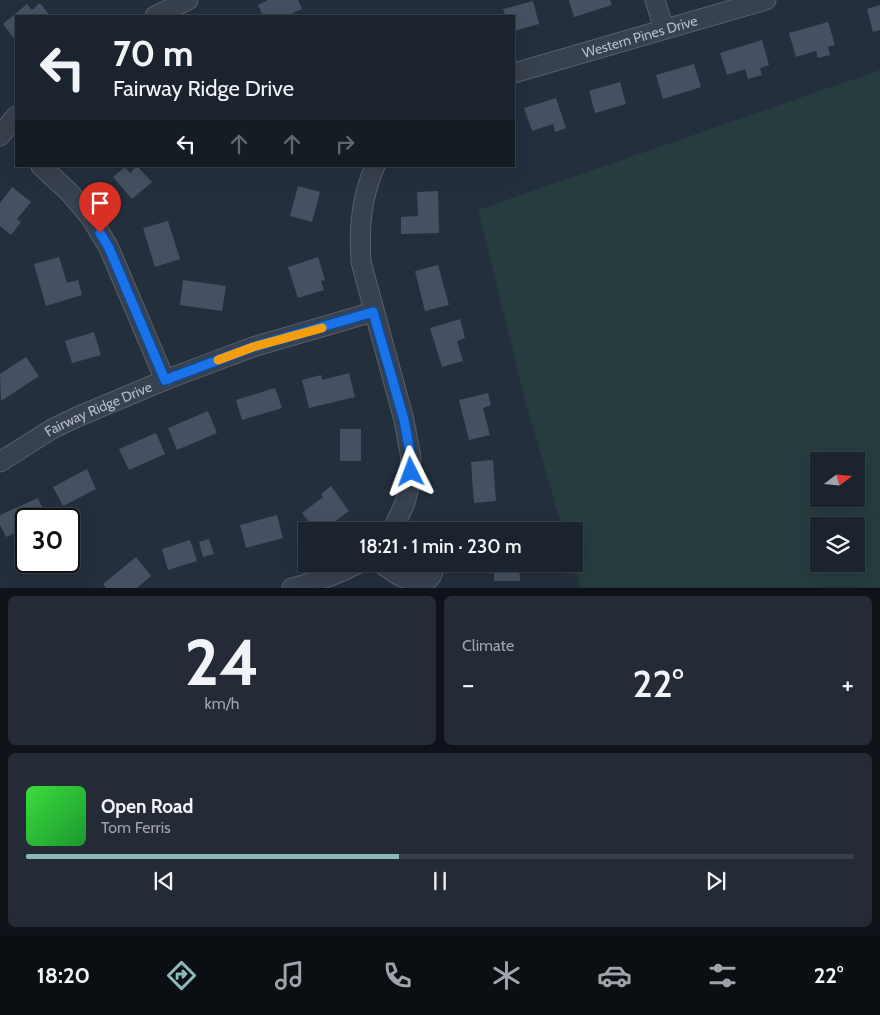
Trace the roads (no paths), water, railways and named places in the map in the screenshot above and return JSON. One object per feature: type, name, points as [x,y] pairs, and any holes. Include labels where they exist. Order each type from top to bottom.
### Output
[{"type":"street","points":[[157,15],[188,0]]},
{"type":"street","points":[[655,0],[664,29]]},
{"type":"street","name":"Western Pines Drive","points":[[515,73],[766,0]]},
{"type":"street","points":[[7,137],[15,118]]},
{"type":"street","points":[[42,167],[69,192],[86,212],[109,248],[165,380]]},
{"type":"street","points":[[375,167],[361,211],[359,236],[360,262],[404,420],[411,458],[409,487],[398,522]]},
{"type":"street","name":"Fairway Ridge Drive","points":[[0,462],[77,417],[165,380],[253,347],[373,312]]},
{"type":"street","points":[[292,588],[342,572]]},
{"type":"street","points":[[393,572],[407,583],[416,585],[429,580],[433,572]]}]
